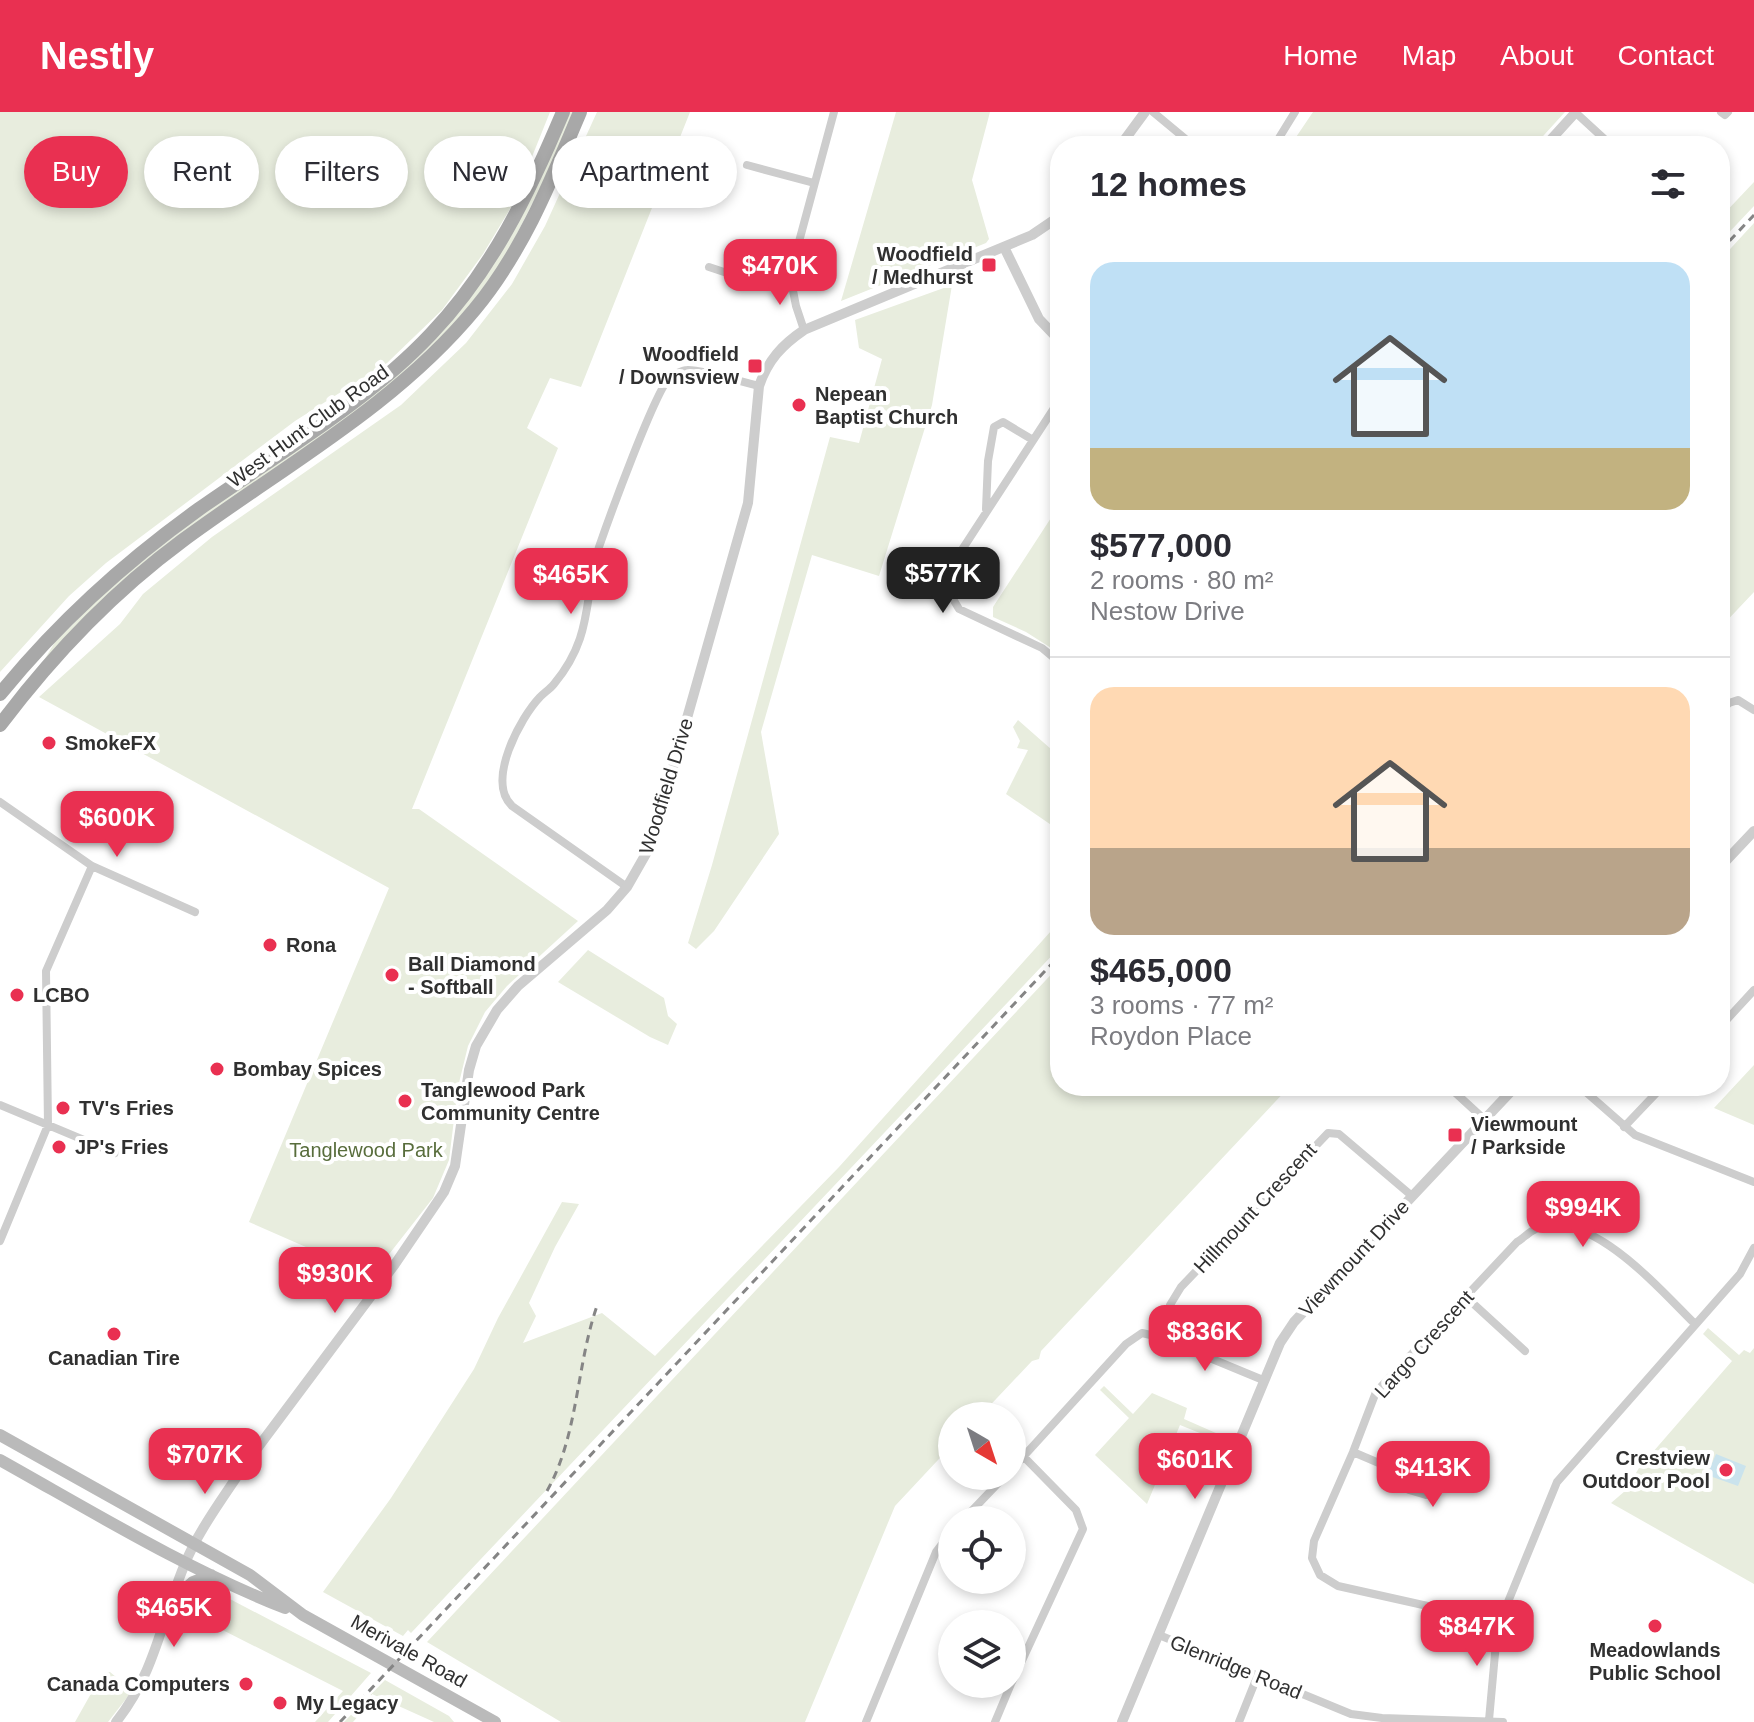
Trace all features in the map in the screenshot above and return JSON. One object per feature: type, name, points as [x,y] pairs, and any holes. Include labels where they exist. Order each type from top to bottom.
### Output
[{"type":"main road","name":"West Hunt Club Road","points":[[0,694],[115,574],[198,510],[364,393],[430,335],[466,294],[493,256],[529,191],[563,112]]},
{"type":"main road","name":"West Hunt Club Road","points":[[0,725],[56,655],[139,575],[182,541],[355,420],[401,385],[441,347],[476,309],[529,226],[580,112]]},
{"type":"main road","name":"Merivale Road","points":[[0,1435],[250,1575],[303,1615],[486,1721]]},
{"type":"main road","name":"Merivale Road","points":[[0,1460],[242,1591],[303,1615]]},
{"type":"main road","points":[[172,1601],[193,1582],[211,1575]]},
{"type":"street","points":[[804,330],[790,275],[834,112]]},
{"type":"street","points":[[1127,136],[1145,112]]},
{"type":"street","points":[[1153,112],[1182,136]]},
{"type":"street","points":[[1280,136],[1295,112]]},
{"type":"street","points":[[1554,136],[1575,112],[1601,136]]},
{"type":"street","points":[[1721,112],[1725,115],[1728,112]]},
{"type":"street","points":[[747,165],[814,183]]},
{"type":"street","name":"Woodfield Drive","points":[[116,1722],[143,1685],[186,1561],[244,1466],[395,1264],[444,1192],[455,1166],[469,1070],[476,1046],[497,1010],[527,978],[607,910],[627,887],[651,845],[748,503],[759,386],[773,356],[804,330],[1032,235],[1050,223]]},
{"type":"street","points":[[1004,247],[1039,319],[1050,331]]},
{"type":"street","points":[[709,267],[730,274],[790,275]]},
{"type":"street","points":[[627,887],[512,806],[505,799],[501,785],[503,768],[531,709],[552,687],[573,657],[586,621],[598,549],[656,402],[670,377],[686,370],[759,386]]},
{"type":"street","points":[[1050,414],[954,562],[950,578],[953,602],[966,615],[1005,629],[1050,655]]},
{"type":"street","points":[[986,512],[988,461],[994,427],[1003,422],[1033,440]]},
{"type":"street","points":[[1730,703],[1738,700],[1754,710]]},
{"type":"street","points":[[0,802],[92,866],[195,912]]},
{"type":"street","points":[[1730,856],[1754,831]]},
{"type":"street","points":[[0,1241],[48,1125],[46,971],[92,866]]},
{"type":"street","points":[[1730,1016],[1754,990]]},
{"type":"street","points":[[1459,1096],[1485,1120]]},
{"type":"street","name":"Viewmount Drive","points":[[1122,1722],[1280,1343],[1294,1322],[1507,1096]]},
{"type":"street","points":[[1590,1096],[1635,1135],[1754,1182]]},
{"type":"street","points":[[1624,1127],[1653,1096]]},
{"type":"street","points":[[0,1105],[115,1153]]},
{"type":"street","name":"Hillmount Crescent","points":[[1159,1337],[1170,1305],[1181,1287],[1328,1133],[1339,1134],[1412,1196]]},
{"type":"street","name":"Largo Crescent","points":[[1501,1619],[1338,1586],[1320,1575],[1312,1558],[1314,1541],[1376,1392],[1517,1242],[1534,1229],[1567,1226],[1592,1235],[1624,1256],[1695,1324]]},
{"type":"street","points":[[1489,1720],[1501,1619],[1557,1482],[1740,1274],[1754,1248]]},
{"type":"street","points":[[1466,1297],[1525,1351]]},
{"type":"street","points":[[1026,1455],[1126,1344],[1142,1333],[1159,1337],[1263,1380]]},
{"type":"street","points":[[1353,1452],[1407,1475]]},
{"type":"street","points":[[1026,1459],[1076,1510],[1083,1529],[1026,1653]]},
{"type":"street","points":[[976,1506],[992,1490]]},
{"type":"street","points":[[866,1722],[938,1549]]},
{"type":"street","name":"Glenridge Road","points":[[1159,1635],[1351,1714],[1503,1722]]},
{"type":"street","points":[[1239,1722],[1257,1677]]},
{"type":"street","points":[[995,1722],[1005,1698]]},
{"type":"green space","points":[[0,112],[550,112],[536,147],[536,136],[424,136],[424,208],[511,208],[483,254],[442,310],[387,363],[295,421],[106,563],[69,596],[0,672]]},
{"type":"green space","points":[[568,112],[575,112],[565,136],[555,136]]},
{"type":"green space","points":[[597,112],[690,112],[680,136],[586,136]]},
{"type":"green space","points":[[896,112],[990,112],[972,180],[989,239],[986,243],[841,301]]},
{"type":"green space","points":[[1313,112],[1565,112],[1543,136],[1297,136]]},
{"type":"green space","points":[[552,141],[552,165],[536,196],[536,170]]},
{"type":"green space","points":[[1754,182],[1754,206],[1730,231],[1730,207]]},
{"type":"green space","points":[[515,208],[530,208],[503,261],[458,321],[373,401],[211,514],[43,662],[55,642],[113,584],[458,312]]},
{"type":"green space","name":"Tanglewood Park","points":[[553,208],[652,208],[581,387],[550,378],[527,428],[558,448],[412,809],[419,809],[578,921],[507,986],[485,1012],[468,1046],[458,1087],[449,1160],[433,1198],[372,1276],[249,1222],[389,888],[39,697],[120,624],[143,594],[212,537],[401,405],[466,343],[512,284]]},
{"type":"green space","points":[[1754,223],[1754,592],[1730,617],[1730,249]]},
{"type":"green space","points":[[952,285],[932,405],[879,576],[812,555],[761,732],[779,834],[714,931],[696,949],[688,943],[830,437],[859,443],[882,359],[859,348],[855,320]]},
{"type":"green space","points":[[1050,519],[1050,647],[993,617],[993,607]]},
{"type":"green space","points":[[1018,720],[1050,748],[1050,824],[1006,794],[1028,750],[1017,748],[1020,741],[1013,727]]},
{"type":"green space","points":[[1050,932],[1050,958],[411,1633],[408,1630],[403,1636],[323,1592],[391,1498],[474,1369],[498,1318],[562,1202],[579,1204],[529,1303],[536,1316],[523,1343],[602,1313],[655,1356],[839,1167]]},
{"type":"green space","points":[[588,950],[664,998],[668,1016],[677,1024],[668,1045],[558,982]]},
{"type":"green space","points":[[1050,976],[1050,1096],[1281,1096],[1041,1351],[1039,1359],[1032,1361],[993,1402],[938,1402],[938,1460],[895,1506],[805,1722],[561,1722],[427,1642]]},
{"type":"green space","points":[[1754,1065],[1754,1125],[1714,1108],[1725,1096],[1730,1096],[1730,1091]]},
{"type":"green space","points":[[1708,1328],[1739,1355],[1744,1350],[1750,1353],[1754,1348],[1754,1584],[1611,1503],[1625,1491],[1639,1468],[1732,1361],[1703,1334]]},
{"type":"green space","points":[[1104,1386],[1133,1414],[1152,1393],[1187,1408],[1184,1419],[1225,1437],[1222,1442],[1180,1425],[1147,1504],[1095,1455],[1129,1418],[1100,1390]]},
{"type":"green space","points":[[200,1586],[371,1673],[328,1722],[315,1722],[343,1691],[187,1609],[190,1596]]},
{"type":"green space","points":[[110,1672],[128,1687],[129,1695],[108,1722],[75,1722],[102,1674]]},
{"type":"green space","points":[[385,1680],[449,1716],[454,1722],[434,1722],[372,1694],[372,1700],[353,1722],[344,1722]]},
{"type":"water","name":"Crestview Outdoor Pool","points":[[1716,1454],[1746,1466],[1738,1486],[1707,1475]]},
{"type":"railway","points":[[1730,240],[1754,215]]},
{"type":"railway","points":[[340,1722],[1050,966]]},
{"type":"railway","points":[[547,1491],[565,1446],[598,1303]]},
{"type":"place","name":"Woodfield / Medhurst","points":[[989,265]]},
{"type":"place","name":"Woodfield / Downsview","points":[[755,366]]},
{"type":"place","name":"Nepean Baptist Church","points":[[799,405]]},
{"type":"place","name":"SmokeFX","points":[[49,743]]},
{"type":"place","name":"Rona","points":[[270,945]]},
{"type":"place","name":"Ball Diamond - Softball","points":[[392,975]]},
{"type":"place","name":"LCBO","points":[[17,995]]},
{"type":"place","name":"Bombay Spices","points":[[217,1069]]},
{"type":"place","name":"Tanglewood Park Community Centre","points":[[405,1101]]},
{"type":"place","name":"TV's Fries","points":[[63,1108]]},
{"type":"place","name":"Viewmount / Parkside","points":[[1455,1135]]},
{"type":"place","name":"JP's Fries","points":[[59,1147]]},
{"type":"place","name":"Canadian Tire","points":[[114,1334]]},
{"type":"place","name":"Crestview Outdoor Pool","points":[[1726,1470]]},
{"type":"place","name":"Meadowlands Public School","points":[[1655,1626]]},
{"type":"place","name":"Canada Computers","points":[[246,1684]]},
{"type":"place","name":"My Legacy","points":[[280,1703]]}]
